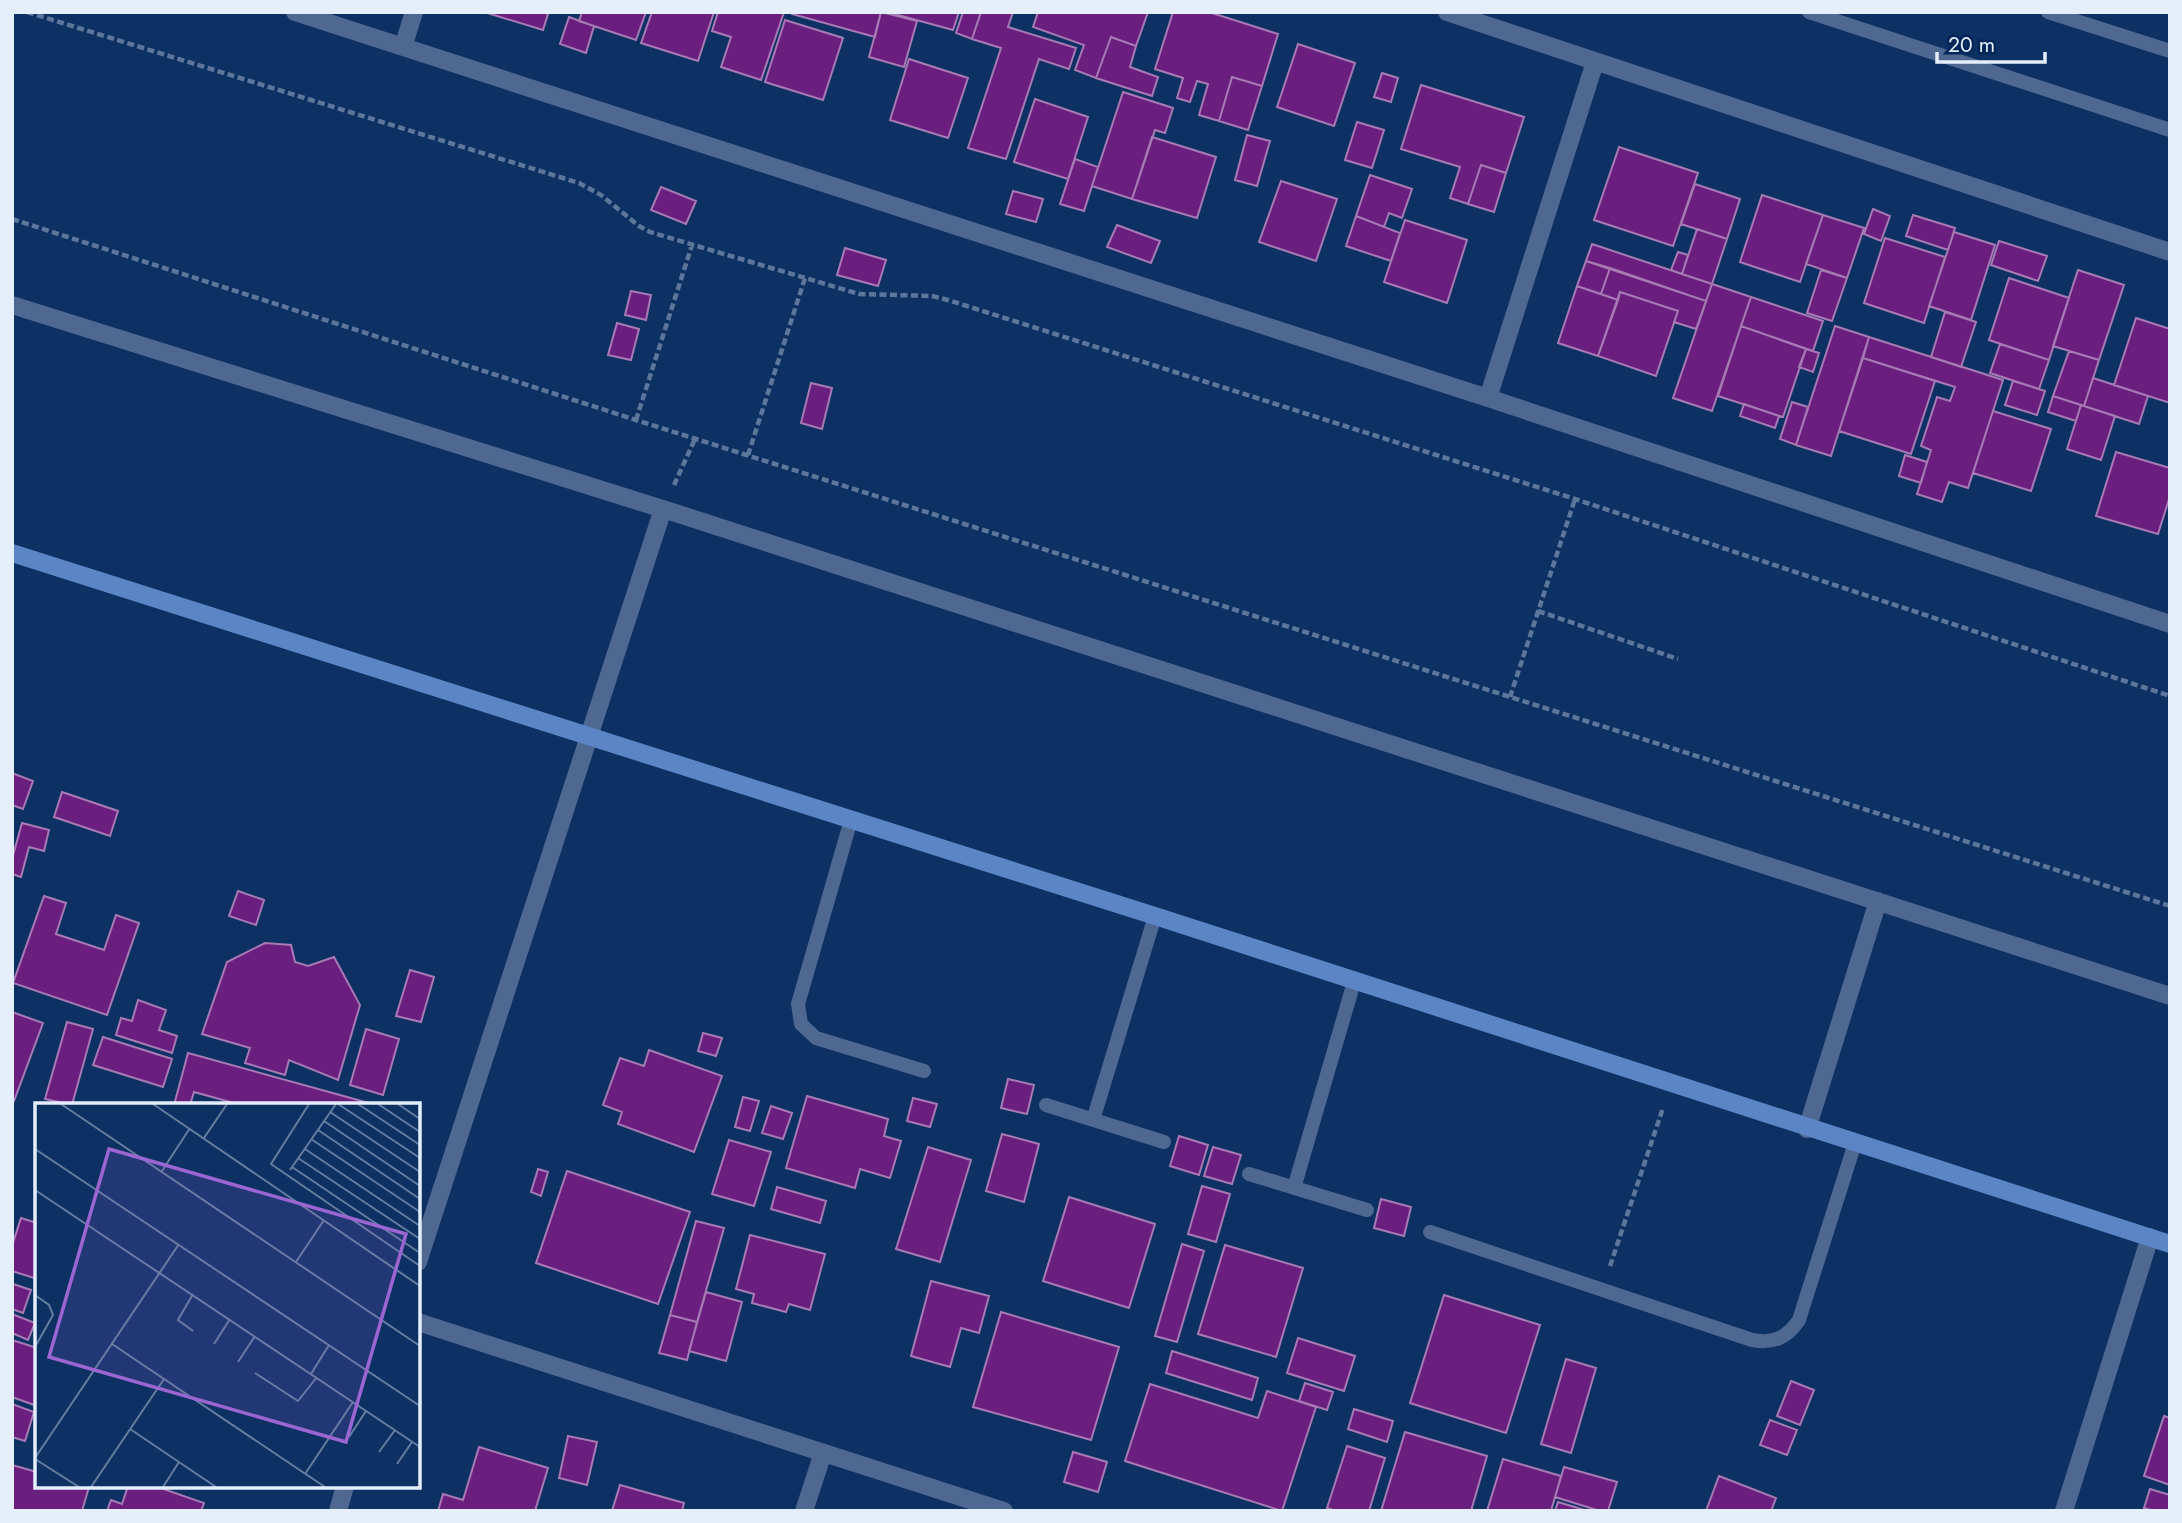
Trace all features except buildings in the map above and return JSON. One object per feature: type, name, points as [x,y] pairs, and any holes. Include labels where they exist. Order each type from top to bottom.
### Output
[{"type":"main road","points":[[12,553],[1155,916],[1807,1129],[2170,1244]]},
{"type":"street","points":[[295,12],[1488,398],[2170,624]]},
{"type":"street","points":[[403,47],[414,12]]},
{"type":"street","points":[[1447,12],[2170,252]]},
{"type":"street","points":[[1488,398],[1595,62]]},
{"type":"street","points":[[12,305],[663,509],[2170,996]]},
{"type":"street","points":[[420,1256],[663,509]]},
{"type":"street","points":[[1807,1129],[1878,901]]},
{"type":"street","points":[[2064,1511],[2150,1237]]},
{"type":"street","points":[[420,1323],[1004,1511]]},
{"type":"street","points":[[804,1511],[823,1453]]},
{"type":"street","points":[[338,1511],[344,1488]]},
{"type":"lane","points":[[1809,12],[2170,130]]},
{"type":"lane","points":[[2048,12],[2170,51]]},
{"type":"lane","points":[[851,820],[798,1004],[800,1024],[816,1038],[924,1071]]},
{"type":"lane","points":[[1093,1120],[1155,916]]},
{"type":"lane","points":[[1294,1188],[1354,982]]},
{"type":"lane","points":[[1046,1105],[1164,1142]]},
{"type":"lane","points":[[1430,1232],[1752,1340],[1777,1340],[1786,1335],[1799,1320],[1855,1143]]},
{"type":"lane","points":[[1249,1174],[1367,1210]]},
{"type":"path","points":[[27,12],[579,183],[601,195],[644,230],[866,295],[932,296],[948,300],[1575,499],[2170,696]]},
{"type":"path","points":[[12,219],[695,439],[2170,906]]},
{"type":"path","points":[[636,420],[692,245]]},
{"type":"path","points":[[748,455],[805,278]]},
{"type":"path","points":[[663,509],[695,439]]},
{"type":"path","points":[[1510,697],[1575,499]]},
{"type":"path","points":[[1538,611],[1678,659]]},
{"type":"path","points":[[1602,1290],[1671,1084]]}]
